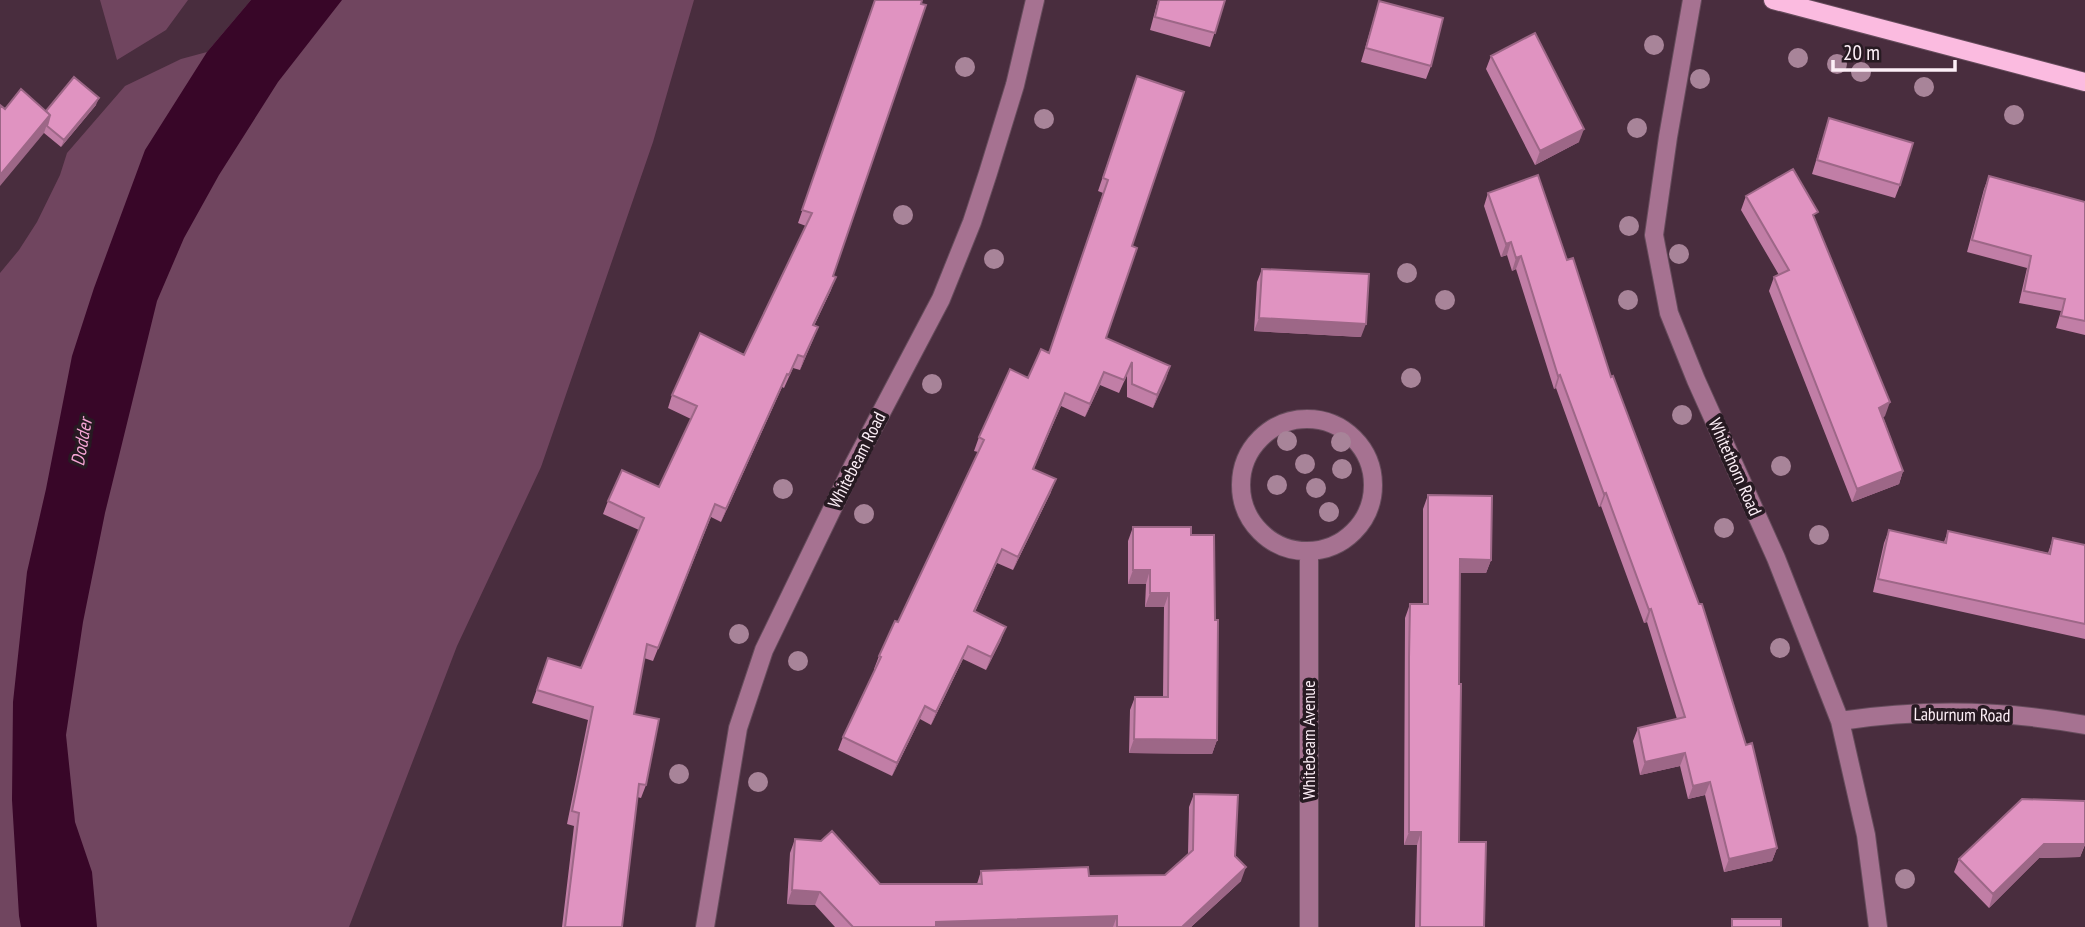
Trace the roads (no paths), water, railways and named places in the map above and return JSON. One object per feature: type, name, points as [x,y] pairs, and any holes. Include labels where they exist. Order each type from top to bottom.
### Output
[{"type":"main road","points":[[1773,0],[2085,82]]},
{"type":"street","name":"Whitebeam Road","points":[[705,927],[738,728],[764,650],[853,466],[941,299],[972,222],[1015,85],[1035,0]]},
{"type":"street","name":"Whitethorn Road","points":[[1692,0],[1654,235],[1666,302],[1696,380],[1776,558],[1840,721],[1866,835],[1878,927]]},
{"type":"street","points":[[1303,417],[1336,424],[1364,448],[1375,482],[1366,518],[1342,543],[1309,553],[1277,546],[1248,519],[1239,482],[1252,445],[1288,420],[1303,417]]},
{"type":"street","name":"Whitebeam Avenue","points":[[1309,553],[1309,927]]},
{"type":"street","name":"Laburnum Road","points":[[1840,721],[1900,714],[1956,713],[2015,715],[2085,725]]},
{"type":"water","name":"Dodder","points":[[251,0],[342,0],[278,82],[219,175],[184,238],[157,301],[105,513],[83,622],[66,735],[75,822],[92,872],[97,927],[21,927],[12,800],[13,702],[27,572],[72,356],[145,150],[207,52]]}]
